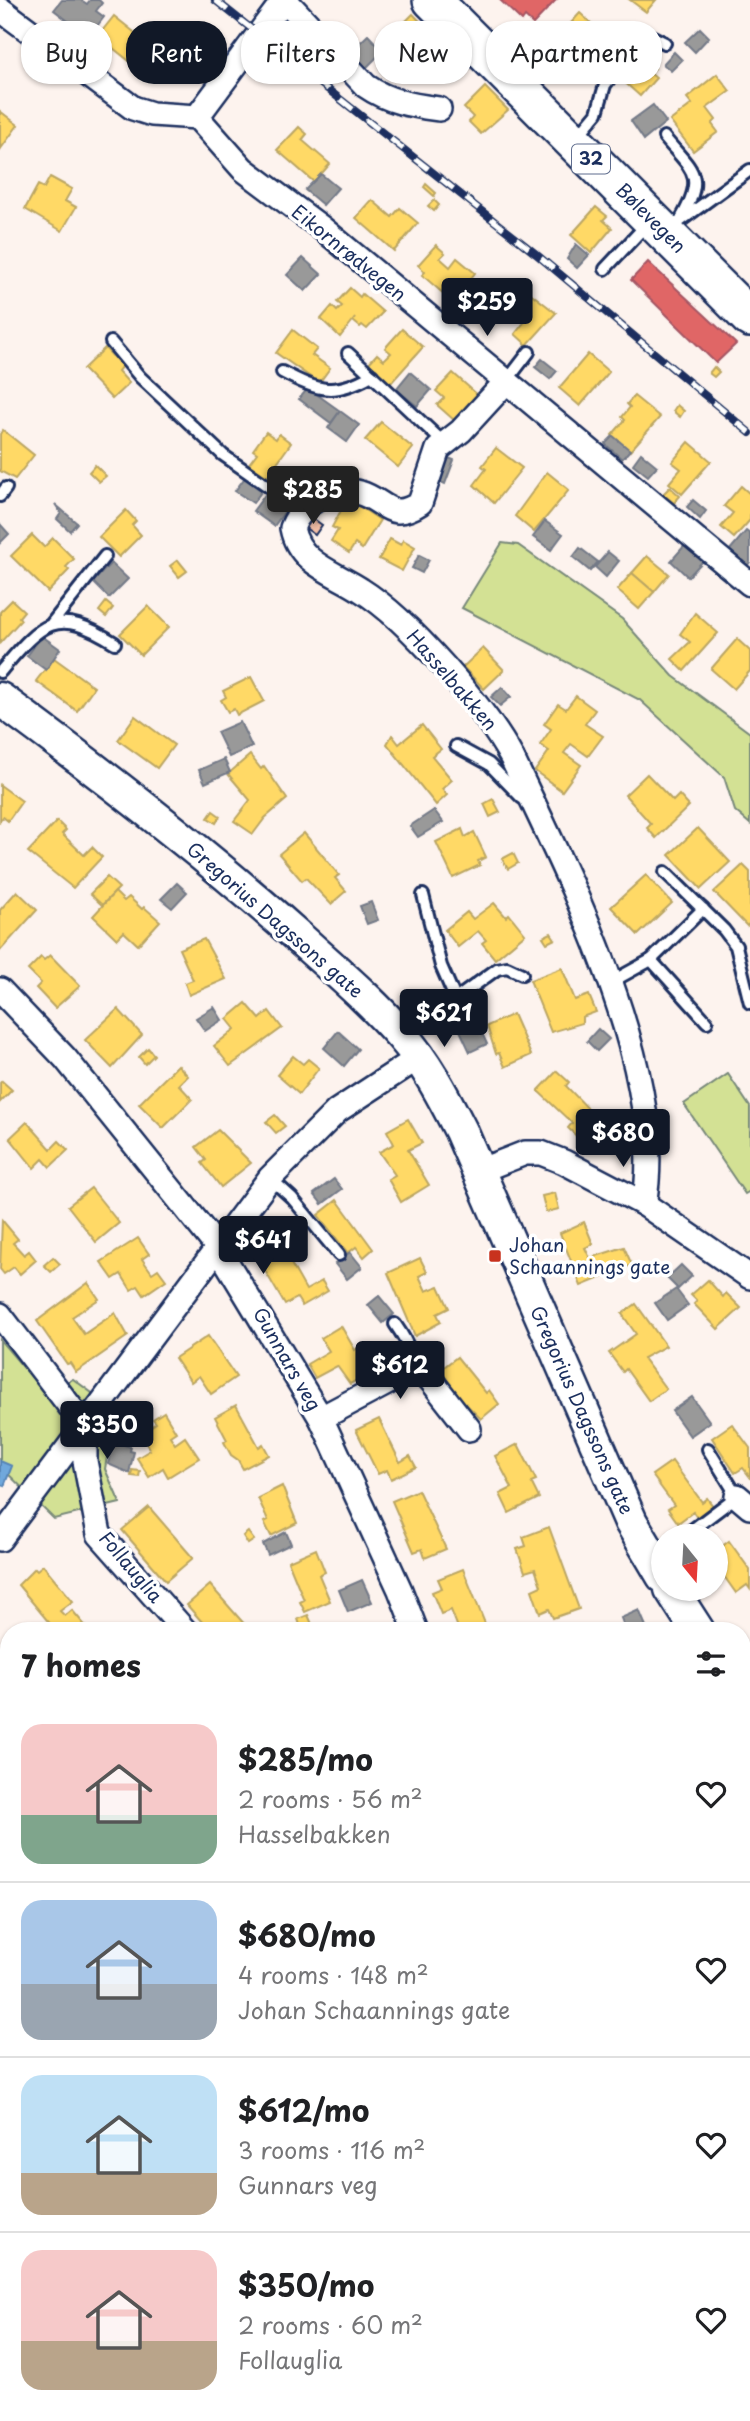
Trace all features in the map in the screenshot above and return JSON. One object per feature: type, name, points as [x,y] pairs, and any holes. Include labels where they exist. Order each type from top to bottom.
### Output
[{"type":"main road","name":"Bølevegen","points":[[432,0],[573,141],[666,223],[748,311]]},
{"type":"street","points":[[0,9],[133,108],[152,114],[197,117],[284,0],[373,90],[402,104],[439,109]]},
{"type":"street","name":"Eikornrødvegen","points":[[197,117],[243,169],[323,229],[750,584]]},
{"type":"street","points":[[302,510],[315,500],[344,491],[364,494],[394,511],[413,508],[424,498],[434,456],[506,382]]},
{"type":"street","name":"Hasselbakken","points":[[302,510],[292,527],[299,547],[311,562],[362,590],[388,610],[499,733],[538,814],[611,982],[647,1123],[649,1179],[644,1204]]},
{"type":"street","name":"Gregorius Dagssons gate","points":[[0,699],[133,799],[247,891],[338,973],[411,1047],[442,1094],[479,1171],[631,1522],[651,1556]]},
{"type":"street","name":"Gunnars veg","points":[[0,990],[65,1058],[218,1248],[321,1418],[412,1622]]},
{"type":"street","points":[[0,1539],[270,1178],[337,1111],[411,1047]]},
{"type":"street","points":[[479,1171],[511,1157],[541,1153],[644,1204],[750,1277]]},
{"type":"street","points":[[0,1315],[85,1426]]},
{"type":"street","points":[[321,1418],[404,1374],[421,1373],[430,1379],[469,1429]]},
{"type":"street","name":"Follauglia","points":[[85,1426],[85,1461],[99,1534],[177,1622]]},
{"type":"street","points":[[679,1601],[692,1622]]},
{"type":"lane","points":[[573,141],[591,123],[605,85],[636,44],[653,37],[665,43]]},
{"type":"lane","points":[[664,136],[695,177],[696,188],[666,223]]},
{"type":"lane","points":[[604,269],[666,223],[750,170]]},
{"type":"lane","points":[[111,342],[140,377],[223,455],[302,510]]},
{"type":"lane","points":[[506,382],[528,352]]},
{"type":"lane","points":[[348,353],[444,443]]},
{"type":"lane","points":[[282,372],[335,391],[348,388],[372,375]]},
{"type":"lane","points":[[0,673],[37,631],[52,623],[105,556]]},
{"type":"lane","points":[[52,623],[89,626],[115,643]]},
{"type":"lane","points":[[457,746],[489,764],[538,814]]},
{"type":"lane","points":[[665,872],[724,929],[736,946],[750,1003]]},
{"type":"lane","points":[[423,895],[441,966],[456,998]]},
{"type":"lane","points":[[611,982],[651,960],[703,909]]},
{"type":"lane","points":[[651,960],[707,1022]]},
{"type":"lane","points":[[411,1047],[456,998],[497,969],[507,967],[522,974]]},
{"type":"lane","points":[[270,1178],[292,1198],[339,1255]]},
{"type":"lane","points":[[395,1324],[407,1340],[411,1354],[410,1366],[404,1374]]},
{"type":"lane","points":[[702,1524],[744,1501],[708,1449]]},
{"type":"green space","points":[[502,543],[518,545],[622,619],[673,676],[750,733],[750,824],[735,811],[724,777],[640,700],[462,608]]},
{"type":"green space","points":[[728,1074],[750,1107],[750,1191],[745,1194],[684,1104]]},
{"type":"green space","points":[[0,1340],[46,1394],[73,1379],[92,1393],[110,1437],[105,1469],[120,1503],[54,1519],[0,1466]]},
{"type":"building: Homes","points":[[630,0],[656,0],[646,12]]},
{"type":"building: Homes","points":[[580,13],[589,21],[573,21]]},
{"type":"building: Homes","points":[[413,14],[420,21],[406,21]]},
{"type":"building: Homes","points":[[114,16],[126,26],[126,58],[112,47],[110,21]]},
{"type":"building: Homes","points":[[717,74],[730,91],[707,108],[716,120],[712,124],[718,132],[693,151],[670,121],[692,104],[687,98]]},
{"type":"building: Homes","points":[[627,84],[651,84],[640,96]]},
{"type":"building: Homes","points":[[485,87],[508,110],[481,134],[469,122],[473,117],[464,108]]},
{"type":"building: Homes","points":[[0,111],[18,125],[0,150]]},
{"type":"building: Homes","points":[[299,127],[307,134],[302,140],[330,164],[314,182],[277,150]]},
{"type":"building: Homes","points":[[50,177],[72,189],[65,201],[76,207],[62,231],[25,209],[38,185],[44,188]]},
{"type":"building: Homes","points":[[426,184],[436,193],[434,196],[424,187]]},
{"type":"building: Homes","points":[[372,200],[392,217],[400,208],[418,223],[394,251],[356,218]]},
{"type":"building: Homes","points":[[434,200],[439,205],[434,211],[428,206]]},
{"type":"building: Homes","points":[[596,207],[607,216],[603,220],[612,228],[591,253],[571,235]]},
{"type":"building: Homes","points":[[436,245],[445,253],[440,258],[450,267],[457,258],[475,273],[453,302],[422,275],[425,272],[418,265]]},
{"type":"building: Homes","points":[[350,288],[360,297],[362,294],[383,312],[367,329],[353,321],[355,318],[340,337],[321,319],[332,306],[337,311],[342,306],[337,302]]},
{"type":"building: Homes","points":[[529,292],[556,313],[527,345],[515,334],[526,320],[518,313],[526,305],[521,301]]},
{"type":"building: Homes","points":[[402,329],[423,347],[390,384],[368,364],[377,354],[384,360],[391,353],[385,348]]},
{"type":"building: Homes","points":[[293,330],[317,349],[312,355],[330,368],[319,383],[276,353]]},
{"type":"building: Homes","points":[[105,348],[122,366],[118,371],[129,383],[112,399],[83,369]]},
{"type":"building: Homes","points":[[588,354],[609,372],[580,406],[559,388]]},
{"type":"building: Homes","points":[[714,367],[719,372],[714,377],[709,373]]},
{"type":"building: Homes","points":[[453,373],[480,397],[455,421],[437,405],[444,398],[436,391]]},
{"type":"building: Homes","points":[[634,396],[660,417],[630,451],[612,435],[625,420],[622,417],[630,407],[627,404]]},
{"type":"building: Homes","points":[[677,405],[684,411],[680,417],[673,411]]},
{"type":"building: Homes","points":[[381,422],[413,448],[398,467],[365,440]]},
{"type":"building: Homes","points":[[3,430],[34,455],[15,479],[0,471],[0,434]]},
{"type":"building: Homes","points":[[266,432],[276,439],[279,434],[291,443],[266,478],[248,465],[257,453],[253,450]]},
{"type":"building: Homes","points":[[689,442],[711,461],[682,494],[669,483],[681,469],[672,462]]},
{"type":"building: Homes","points":[[496,448],[522,468],[494,503],[474,485],[486,469],[482,466]]},
{"type":"building: Homes","points":[[95,465],[106,476],[99,482],[89,472]]},
{"type":"building: Homes","points":[[547,472],[569,490],[534,532],[515,516]]},
{"type":"building: Homes","points":[[741,486],[750,494],[750,520],[734,538],[721,527],[733,513],[724,506]]},
{"type":"building: Homes","points":[[670,487],[680,496],[674,503],[663,494]]},
{"type":"building: Homes","points":[[345,503],[355,509],[357,505],[380,520],[362,549],[355,544],[349,553],[331,541],[338,530],[332,527]]},
{"type":"building: Homes","points":[[126,510],[136,521],[132,525],[141,535],[119,557],[99,537]]},
{"type":"building: Homes","points":[[32,535],[44,547],[53,538],[74,559],[66,567],[69,570],[48,592],[11,556]]},
{"type":"building: Homes","points":[[390,539],[401,545],[403,540],[415,547],[402,571],[379,559]]},
{"type":"building: Homes","points":[[647,556],[669,574],[654,592],[632,573]]},
{"type":"building: Homes","points":[[178,560],[187,571],[179,577],[170,566]]},
{"type":"building: Homes","points":[[632,573],[654,592],[639,609],[617,590]]},
{"type":"building: Homes","points":[[12,600],[24,611],[19,617],[21,620],[0,643],[0,612]]},
{"type":"building: Homes","points":[[106,602],[113,608],[106,617],[99,611]]},
{"type":"building: Homes","points":[[148,606],[169,627],[141,655],[120,634]]},
{"type":"building: Homes","points":[[695,613],[718,633],[684,671],[672,659],[690,642],[680,634]]},
{"type":"building: Homes","points":[[737,639],[750,651],[750,671],[734,689],[711,669]]},
{"type":"building: Homes","points":[[483,648],[504,670],[484,689],[463,667]]},
{"type":"building: Homes","points":[[54,658],[94,687],[77,711],[36,681]]},
{"type":"building: Homes","points":[[251,677],[264,701],[237,715],[234,709],[228,712],[221,700],[226,697],[223,691]]},
{"type":"building: Homes","points":[[576,696],[595,710],[585,724],[603,736],[588,756],[571,744],[564,753],[581,765],[562,791],[535,771],[549,751],[540,745],[551,729],[544,724],[558,704],[566,709]]},
{"type":"building: Homes","points":[[135,716],[174,745],[157,768],[118,740]]},
{"type":"building: Homes","points":[[422,725],[441,749],[432,756],[452,780],[442,789],[447,795],[436,805],[387,744],[392,735],[399,744]]},
{"type":"building: Homes","points":[[250,755],[261,769],[264,766],[287,799],[265,818],[253,834],[234,821],[250,800],[228,774]]},
{"type":"building: Homes","points":[[647,774],[673,801],[679,795],[689,806],[656,838],[647,828],[651,824],[625,795]]},
{"type":"building: Homes","points":[[0,785],[22,801],[8,821],[3,817],[0,821]]},
{"type":"building: Homes","points":[[493,799],[500,812],[490,817],[484,804]]},
{"type":"building: Homes","points":[[213,811],[220,816],[216,823],[208,818]]},
{"type":"building: Homes","points":[[57,821],[66,830],[62,834],[84,855],[92,847],[102,857],[73,888],[28,852]]},
{"type":"building: Homes","points":[[698,828],[730,862],[701,889],[669,855]]},
{"type":"building: Homes","points":[[462,829],[465,837],[474,832],[486,857],[478,861],[480,865],[453,878],[436,842]]},
{"type":"building: Homes","points":[[304,833],[339,875],[335,878],[346,891],[331,904],[306,878],[302,881],[279,854]]},
{"type":"building: Homes","points":[[513,853],[518,863],[508,869],[502,859]]},
{"type":"building: Homes","points":[[743,865],[750,872],[750,923],[747,926],[714,892]]},
{"type":"building: Homes","points":[[646,875],[672,903],[638,935],[611,907]]},
{"type":"building: Homes","points":[[107,877],[119,888],[102,905],[90,894]]},
{"type":"building: Homes","points":[[17,891],[37,910],[0,951],[0,910]]},
{"type":"building: Homes","points":[[115,892],[124,901],[129,897],[160,921],[138,945],[124,932],[117,939],[93,916]]},
{"type":"building: Homes","points":[[494,903],[506,917],[509,914],[525,934],[495,959],[482,943],[486,940],[478,931],[458,947],[445,930],[467,912],[473,919]]},
{"type":"building: Homes","points":[[551,933],[555,939],[547,943],[543,937]]},
{"type":"building: Homes","points":[[204,939],[226,979],[189,995],[185,983],[193,980],[179,949]]},
{"type":"building: Homes","points":[[50,955],[80,986],[55,1008],[36,988],[41,983],[28,970],[41,957],[44,960]]},
{"type":"building: Homes","points":[[562,968],[575,1000],[589,995],[596,1012],[582,1017],[582,1023],[551,1032],[530,980]]},
{"type":"building: Homes","points":[[246,1003],[260,1019],[269,1011],[282,1028],[230,1066],[214,1046],[235,1029],[227,1019]]},
{"type":"building: Homes","points":[[118,1009],[142,1035],[112,1068],[85,1040]]},
{"type":"building: Homes","points":[[513,1014],[531,1055],[505,1067],[499,1053],[496,1054],[487,1026]]},
{"type":"building: Homes","points":[[148,1048],[154,1055],[145,1064],[139,1057]]},
{"type":"building: Homes","points":[[293,1056],[303,1064],[308,1059],[319,1068],[299,1094],[277,1075]]},
{"type":"building: Homes","points":[[178,1065],[188,1076],[179,1085],[192,1099],[163,1128],[139,1104]]},
{"type":"building: Homes","points":[[557,1071],[569,1082],[566,1086],[604,1125],[601,1129],[605,1133],[590,1149],[568,1128],[572,1123],[538,1091]]},
{"type":"building: Homes","points":[[2,1081],[12,1090],[0,1102],[0,1083]]},
{"type":"building: Homes","points":[[275,1115],[285,1126],[276,1133],[266,1122]]},
{"type":"building: Homes","points":[[408,1119],[422,1143],[408,1150],[429,1185],[401,1202],[388,1179],[395,1175],[379,1152],[394,1144],[387,1131]]},
{"type":"building: Homes","points":[[27,1122],[51,1149],[59,1141],[68,1150],[50,1167],[43,1159],[34,1168],[10,1138]]},
{"type":"building: Homes","points":[[218,1130],[251,1163],[221,1187],[202,1163],[206,1160],[196,1147]]},
{"type":"building: Homes","points":[[91,1188],[119,1223],[96,1242],[68,1206]]},
{"type":"building: Homes","points":[[555,1193],[559,1209],[546,1212],[542,1196]]},
{"type":"building: Homes","points":[[337,1200],[373,1249],[364,1257],[356,1247],[348,1253],[318,1215]]},
{"type":"building: Homes","points":[[2,1220],[18,1239],[13,1243],[24,1255],[29,1251],[36,1260],[20,1274],[14,1267],[4,1274],[0,1269]]},
{"type":"building: Homes","points":[[584,1222],[593,1244],[585,1248],[590,1258],[624,1247],[632,1265],[581,1286],[560,1233]]},
{"type":"building: Homes","points":[[282,1236],[294,1257],[289,1260],[306,1290],[322,1281],[328,1291],[302,1306],[297,1298],[285,1305],[254,1252]]},
{"type":"building: Homes","points":[[138,1238],[149,1254],[142,1259],[152,1273],[158,1269],[166,1280],[144,1295],[138,1286],[131,1290],[121,1274],[113,1279],[101,1262]]},
{"type":"building: Homes","points":[[53,1257],[60,1264],[51,1272],[44,1265]]},
{"type":"building: Homes","points":[[420,1258],[427,1272],[419,1276],[426,1291],[439,1286],[449,1308],[437,1314],[441,1322],[415,1336],[388,1273]]},
{"type":"building: Homes","points":[[708,1280],[723,1297],[726,1293],[741,1308],[718,1329],[694,1304],[697,1301],[691,1295]]},
{"type":"building: Homes","points":[[88,1283],[99,1299],[72,1317],[84,1334],[115,1313],[128,1336],[76,1372],[70,1363],[67,1364],[37,1321]]},
{"type":"building: Homes","points":[[636,1304],[666,1346],[643,1358],[666,1389],[649,1401],[626,1369],[623,1372],[609,1353],[636,1334],[622,1314]]},
{"type":"building: Homes","points":[[341,1326],[355,1350],[360,1347],[372,1372],[350,1384],[337,1366],[315,1378],[307,1364],[329,1351],[321,1338]]},
{"type":"building: Homes","points":[[208,1336],[236,1377],[211,1394],[199,1376],[191,1382],[175,1358]]},
{"type":"building: Homes","points":[[457,1357],[486,1393],[489,1390],[499,1404],[481,1419],[443,1381],[446,1378],[440,1370]]},
{"type":"building: Homes","points":[[236,1405],[259,1447],[263,1444],[269,1455],[243,1469],[224,1442],[227,1440],[215,1417]]},
{"type":"building: Homes","points":[[164,1412],[176,1432],[170,1436],[175,1444],[185,1437],[199,1458],[168,1477],[163,1468],[149,1477],[137,1458],[150,1450],[140,1434],[156,1423],[153,1419]]},
{"type":"building: Homes","points":[[379,1419],[400,1462],[410,1456],[416,1467],[391,1479],[387,1470],[378,1474],[356,1430]]},
{"type":"building: Homes","points":[[732,1424],[750,1448],[750,1477],[743,1468],[735,1473],[712,1438]]},
{"type":"building: Homes","points":[[518,1444],[536,1480],[531,1482],[539,1498],[509,1513],[500,1494],[512,1488],[495,1456]]},
{"type":"building: Homes","points":[[672,1461],[702,1502],[707,1498],[716,1510],[700,1522],[693,1512],[678,1523],[668,1509],[674,1505],[652,1475]]},
{"type":"building: Homes","points":[[132,1470],[140,1471],[139,1477],[131,1476]]},
{"type":"building: Homes","points":[[282,1486],[297,1523],[271,1536],[264,1522],[268,1520],[258,1498]]},
{"type":"building: Homes","points":[[418,1490],[446,1549],[425,1558],[422,1549],[414,1552],[392,1501]]},
{"type":"building: Homes","points":[[149,1507],[193,1558],[166,1581],[122,1530]]},
{"type":"building: Homes","points":[[549,1527],[579,1609],[553,1618],[549,1609],[540,1613],[532,1590],[541,1586],[535,1569],[525,1572],[517,1549],[526,1546],[523,1537]]},
{"type":"building: Homes","points":[[248,1532],[254,1540],[248,1544],[243,1536]]},
{"type":"building: Homes","points":[[728,1542],[750,1570],[750,1589],[747,1585],[736,1593],[728,1582]]},
{"type":"building: Homes","points":[[316,1549],[325,1572],[319,1575],[330,1601],[305,1612],[300,1602],[304,1600],[288,1561]]},
{"type":"building: Homes","points":[[43,1565],[73,1601],[60,1611],[65,1616],[72,1610],[82,1622],[49,1622],[18,1585],[35,1568],[37,1570]]},
{"type":"building: Homes","points":[[463,1569],[484,1622],[456,1622],[451,1610],[441,1614],[432,1592],[442,1588],[438,1579]]},
{"type":"building: Homes","points":[[210,1585],[242,1622],[202,1622],[187,1605]]},
{"type":"building: Homes","points":[[308,1615],[311,1622],[299,1622],[298,1619]]},
{"type":"building: Shops","points":[[500,0],[556,0],[536,21],[530,21],[525,17],[522,21]]},
{"type":"building: Shops","points":[[648,262],[736,344],[716,363],[631,280]]},
{"type":"building: Schools","points":[[0,1461],[12,1466],[4,1486],[0,1484]]},
{"type":"building: Industry","points":[[62,0],[81,0],[87,4],[90,0],[99,0],[102,3],[96,11],[104,17],[101,21],[68,21],[54,10]]},
{"type":"building: Industry","points":[[700,28],[709,37],[695,52],[685,42]]},
{"type":"building: Industry","points":[[368,35],[374,41],[374,60],[364,70],[360,66],[360,43]]},
{"type":"building: Industry","points":[[674,52],[682,60],[671,71],[663,64]]},
{"type":"building: Industry","points":[[653,105],[666,122],[644,140],[631,121]]},
{"type":"building: Industry","points":[[321,174],[338,188],[323,205],[305,190]]},
{"type":"building: Industry","points":[[576,244],[589,255],[577,268],[567,259]]},
{"type":"building: Industry","points":[[303,258],[321,274],[305,291],[287,275]]},
{"type":"building: Industry","points":[[542,359],[557,371],[550,379],[535,367]]},
{"type":"building: Industry","points":[[410,372],[431,390],[417,406],[396,389]]},
{"type":"building: Industry","points":[[308,388],[340,411],[331,423],[299,399]]},
{"type":"building: Industry","points":[[340,411],[359,425],[347,442],[328,428]]},
{"type":"building: Industry","points":[[613,436],[630,450],[622,459],[605,444]]},
{"type":"building: Industry","points":[[641,453],[657,466],[648,476],[633,464]]},
{"type":"building: Industry","points":[[443,456],[454,460],[445,484],[434,479]]},
{"type":"building: Industry","points":[[246,476],[264,488],[253,503],[235,491]]},
{"type":"building: Industry","points":[[265,495],[286,510],[274,526],[253,511]]},
{"type":"building: Industry","points":[[693,500],[706,511],[700,519],[687,507]]},
{"type":"building: Industry","points":[[55,504],[77,523],[70,531],[57,519],[61,513]]},
{"type":"building: Industry","points":[[545,521],[563,534],[551,550],[533,537]]},
{"type":"building: Industry","points":[[0,524],[9,534],[0,543]]},
{"type":"building: Industry","points":[[746,531],[750,534],[750,562],[747,566],[729,551]]},
{"type":"building: Industry","points":[[686,544],[704,560],[688,577],[671,561]]},
{"type":"building: Industry","points":[[580,548],[598,562],[590,571],[573,557]]},
{"type":"building: Industry","points":[[608,552],[619,561],[606,577],[595,567]]},
{"type":"building: Industry","points":[[419,555],[429,560],[422,573],[412,568]]},
{"type":"building: Industry","points":[[111,563],[128,579],[109,598],[93,582]]},
{"type":"building: Industry","points":[[42,636],[60,649],[46,670],[27,656]]},
{"type":"building: Industry","points":[[502,687],[511,697],[500,706],[491,697]]},
{"type":"building: Industry","points":[[240,722],[252,747],[229,757],[217,732]]},
{"type":"building: Industry","points":[[224,759],[230,772],[205,783],[199,770]]},
{"type":"building: Industry","points":[[434,810],[443,822],[418,837],[410,826]]},
{"type":"building: Industry","points":[[177,883],[187,892],[172,908],[161,899]]},
{"type":"building: Industry","points":[[371,902],[378,920],[367,924],[360,906]]},
{"type":"building: Industry","points":[[214,1007],[222,1020],[205,1031],[196,1018]]},
{"type":"building: Industry","points":[[474,1016],[487,1044],[470,1052],[457,1024]]},
{"type":"building: Industry","points":[[598,1029],[609,1039],[597,1051],[587,1041]]},
{"type":"building: Industry","points":[[338,1031],[358,1049],[344,1066],[324,1048]]},
{"type":"building: Industry","points":[[334,1179],[342,1189],[322,1204],[314,1194]]},
{"type":"building: Industry","points":[[350,1252],[362,1267],[347,1279],[335,1264]]},
{"type":"building: Industry","points":[[681,1265],[692,1276],[678,1289],[667,1278]]},
{"type":"building: Industry","points":[[676,1289],[688,1305],[667,1320],[655,1303]]},
{"type":"building: Industry","points":[[379,1296],[394,1314],[383,1323],[368,1305]]},
{"type":"building: Industry","points":[[692,1397],[710,1422],[690,1436],[672,1411]]},
{"type":"building: Industry","points":[[113,1442],[131,1447],[130,1451],[134,1452],[129,1473],[108,1464]]},
{"type":"building: Industry","points":[[286,1532],[291,1544],[268,1555],[263,1544]]},
{"type":"building: Industry","points":[[362,1580],[372,1602],[348,1612],[339,1590]]},
{"type":"building: Industry","points":[[639,1610],[644,1622],[623,1622],[621,1618]]},
{"type":"building: Other","points":[[311,517],[322,525],[315,535],[304,527]]},
{"type":"railway","points":[[215,0],[536,254],[750,433]]},
{"type":"place","name":"Johan Schaannings gate","points":[[495,1256]]}]
